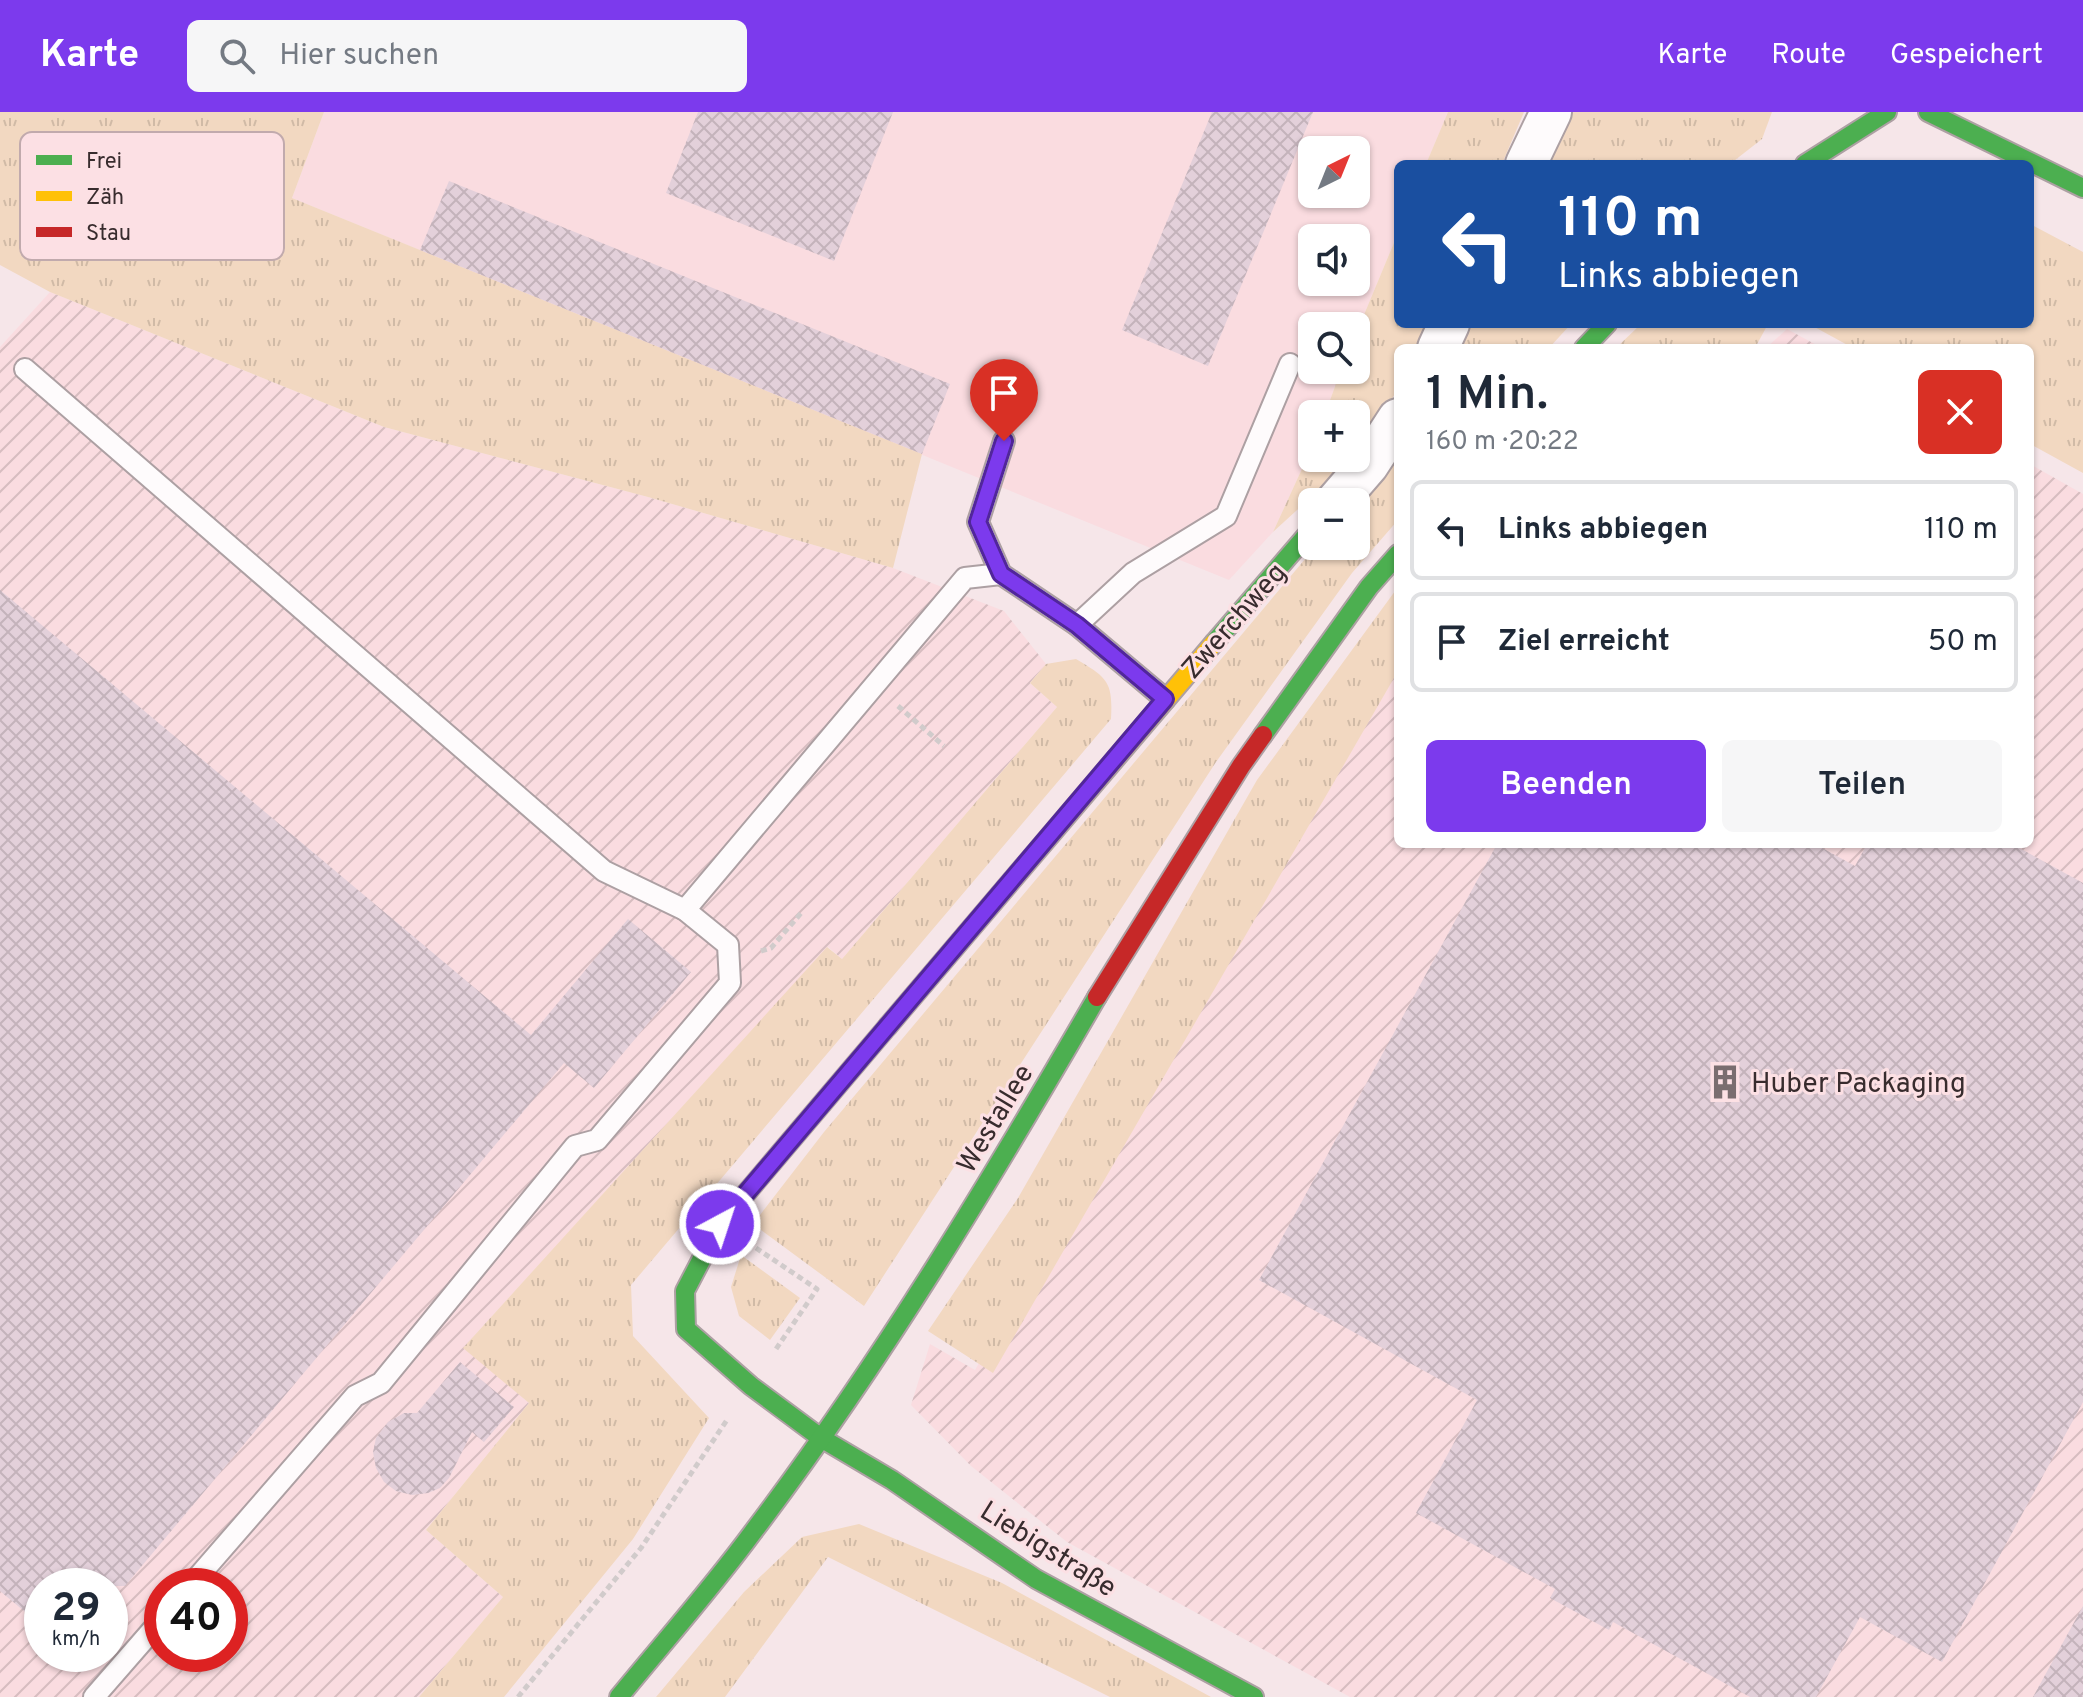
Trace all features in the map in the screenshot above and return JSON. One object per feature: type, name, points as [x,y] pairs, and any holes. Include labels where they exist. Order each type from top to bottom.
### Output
[{"type":"main road","points":[[1811,160],[1887,112]]},
{"type":"main road","points":[[1928,112],[2026,160]]},
{"type":"main road","points":[[2034,164],[2083,188]]},
{"type":"main road","points":[[1588,344],[1603,328]]},
{"type":"main road","name":"Zwerchweg","points":[[821,1438],[751,1386],[686,1329],[685,1291],[720,1224],[1298,545]]},
{"type":"main road","name":"Westallee","points":[[619,1697],[752,1534],[821,1438],[990,1181],[1122,954],[1241,766],[1369,587],[1394,559]]},
{"type":"main road","name":"Liebigstraße","points":[[821,1438],[892,1480],[1036,1579],[1254,1697]]},
{"type":"street","points":[[1528,160],[1551,112]]},
{"type":"street","points":[[1348,488],[1368,465],[1394,425]]},
{"type":"lane","points":[[1077,625],[1133,573],[1226,516],[1290,364]]},
{"type":"lane","points":[[25,369],[604,871],[685,910],[728,945],[730,983],[597,1140],[575,1146],[381,1383],[355,1396],[206,1568]]},
{"type":"lane","points":[[1004,441],[978,522],[1001,574],[1077,625],[1165,699]]},
{"type":"lane","points":[[685,910],[965,578],[1001,574]]},
{"type":"lane","points":[[94,1697],[144,1640]]},
{"type":"path","points":[[876,687],[944,746]]},
{"type":"path","points":[[729,960],[771,948],[802,912]]},
{"type":"path","points":[[518,1697],[641,1548],[817,1289],[720,1224]]},
{"type":"shaded area","points":[[324,112],[1448,112],[1428,160],[1394,160],[1394,243],[1365,312],[1298,312],[1298,384],[1336,384],[1330,400],[1298,400],[1298,472],[1301,472],[1273,532],[1229,580],[292,198]]},
{"type":"shaded area","points":[[50,292],[384,427],[648,497],[893,568],[1004,611],[1046,664],[1030,683],[1057,707],[842,959],[828,947],[464,1347],[529,1403],[426,1530],[503,1597],[419,1697],[0,1697],[0,347]]},
{"type":"shaded area","points":[[1787,329],[1815,344],[1770,344]]},
{"type":"shaded area","name":"Huber Packaging","points":[[2034,466],[2083,494],[2083,1697],[1350,1697],[1067,1542],[971,1466],[911,1405],[930,1344],[975,1370],[1394,643],[1394,848],[2034,848]]},
{"type":"green space","points":[[0,112],[324,112],[292,198],[922,454],[893,568],[648,497],[384,427],[50,292],[0,265]]},
{"type":"green space","points":[[1448,112],[1524,112],[1504,160],[1428,160]]},
{"type":"green space","points":[[1564,112],[1772,112],[1762,139],[1735,160],[1541,160]]},
{"type":"green space","points":[[2034,226],[2083,252],[2083,473],[2034,446],[2034,344],[1846,344],[1816,328],[2034,328]]},
{"type":"green space","points":[[1394,243],[1394,328],[1428,328],[1422,344],[1394,344],[1394,395],[1370,434],[1370,400],[1330,400],[1336,384],[1370,384],[1370,312],[1365,312]]},
{"type":"green space","points":[[1461,328],[1567,328],[1553,344],[1453,344]]},
{"type":"green space","points":[[1637,328],[1766,328],[1757,344],[1620,344]]},
{"type":"green space","points":[[1394,450],[1394,525],[1370,552],[1370,488],[1366,488]]},
{"type":"green space","points":[[1301,472],[1339,472],[1321,488],[1298,488],[1298,509],[1273,532]]},
{"type":"green space","points":[[1304,560],[1363,560],[1216,762],[864,1306],[753,1224],[824,1132]]},
{"type":"green space","points":[[1394,592],[1394,678],[993,1373],[928,1331],[1018,1198],[1257,780]]},
{"type":"green space","points":[[1076,659],[1106,682],[1111,697],[1111,719],[631,1285],[633,1336],[709,1418],[633,1539],[504,1697],[419,1697],[503,1597],[426,1530],[529,1403],[463,1348],[827,947],[842,959],[1057,707],[1030,683],[1046,664]]},
{"type":"green space","points":[[741,1255],[800,1298],[770,1340],[739,1316],[731,1287]]},
{"type":"green space","points":[[859,1524],[1002,1583],[1211,1697],[1110,1697],[828,1557],[725,1697],[656,1697],[744,1592],[802,1537]]},
{"type":"building","points":[[698,112],[893,112],[834,261],[666,193]]},
{"type":"building","points":[[1212,112],[1313,112],[1303,136],[1298,136],[1298,148],[1208,366],[1122,330]]},
{"type":"building","points":[[449,181],[950,384],[922,454],[420,250]]},
{"type":"building","points":[[0,590],[531,1035],[628,919],[691,972],[594,1088],[564,1063],[128,1582],[128,1568],[24,1568],[24,1611],[0,1591]]},
{"type":"building","name":"Huber Packaging","points":[[1495,848],[1822,848],[1855,866],[1865,848],[2019,848],[2083,883],[2083,1402],[1942,1662],[1860,1617],[1816,1697],[1750,1697],[1613,1622],[1609,1630],[1550,1598],[1555,1589],[1416,1513],[1477,1400],[1259,1280]]},
{"type":"building","points":[[460,1362],[514,1407],[484,1442],[472,1432],[449,1478],[440,1488],[412,1495],[396,1491],[384,1482],[376,1468],[373,1452],[376,1438],[388,1422],[404,1413],[417,1413]]},
{"type":"building","points":[[2083,1606],[2083,1697],[2033,1697]]},
{"type":"traffic: fast","points":[[1811,160],[1887,112]]},
{"type":"traffic: fast","points":[[1928,112],[2026,160]]},
{"type":"traffic: fast","points":[[2034,164],[2083,188]]},
{"type":"traffic: fast","points":[[1588,344],[1603,328]]},
{"type":"traffic: fast","points":[[1214,643],[1298,545]]},
{"type":"traffic: fast","points":[[1263,735],[1369,587],[1394,559]]},
{"type":"traffic: fast","points":[[619,1697],[737,1553],[846,1403],[933,1270],[1097,997]]},
{"type":"traffic: fast","points":[[888,1026],[720,1224],[685,1291],[686,1329],[751,1386],[821,1438],[892,1480],[1036,1579],[1254,1697]]},
{"type":"traffic: slow","points":[[888,1026],[1214,643]]},
{"type":"traffic: jam","points":[[1097,997],[1263,735]]},
{"type":"place","name":"Huber Packaging","points":[[1725,1082]]},
{"type":"route","points":[[720,1224],[1165,699],[1077,625],[1001,574],[978,522],[1004,441]]}]
